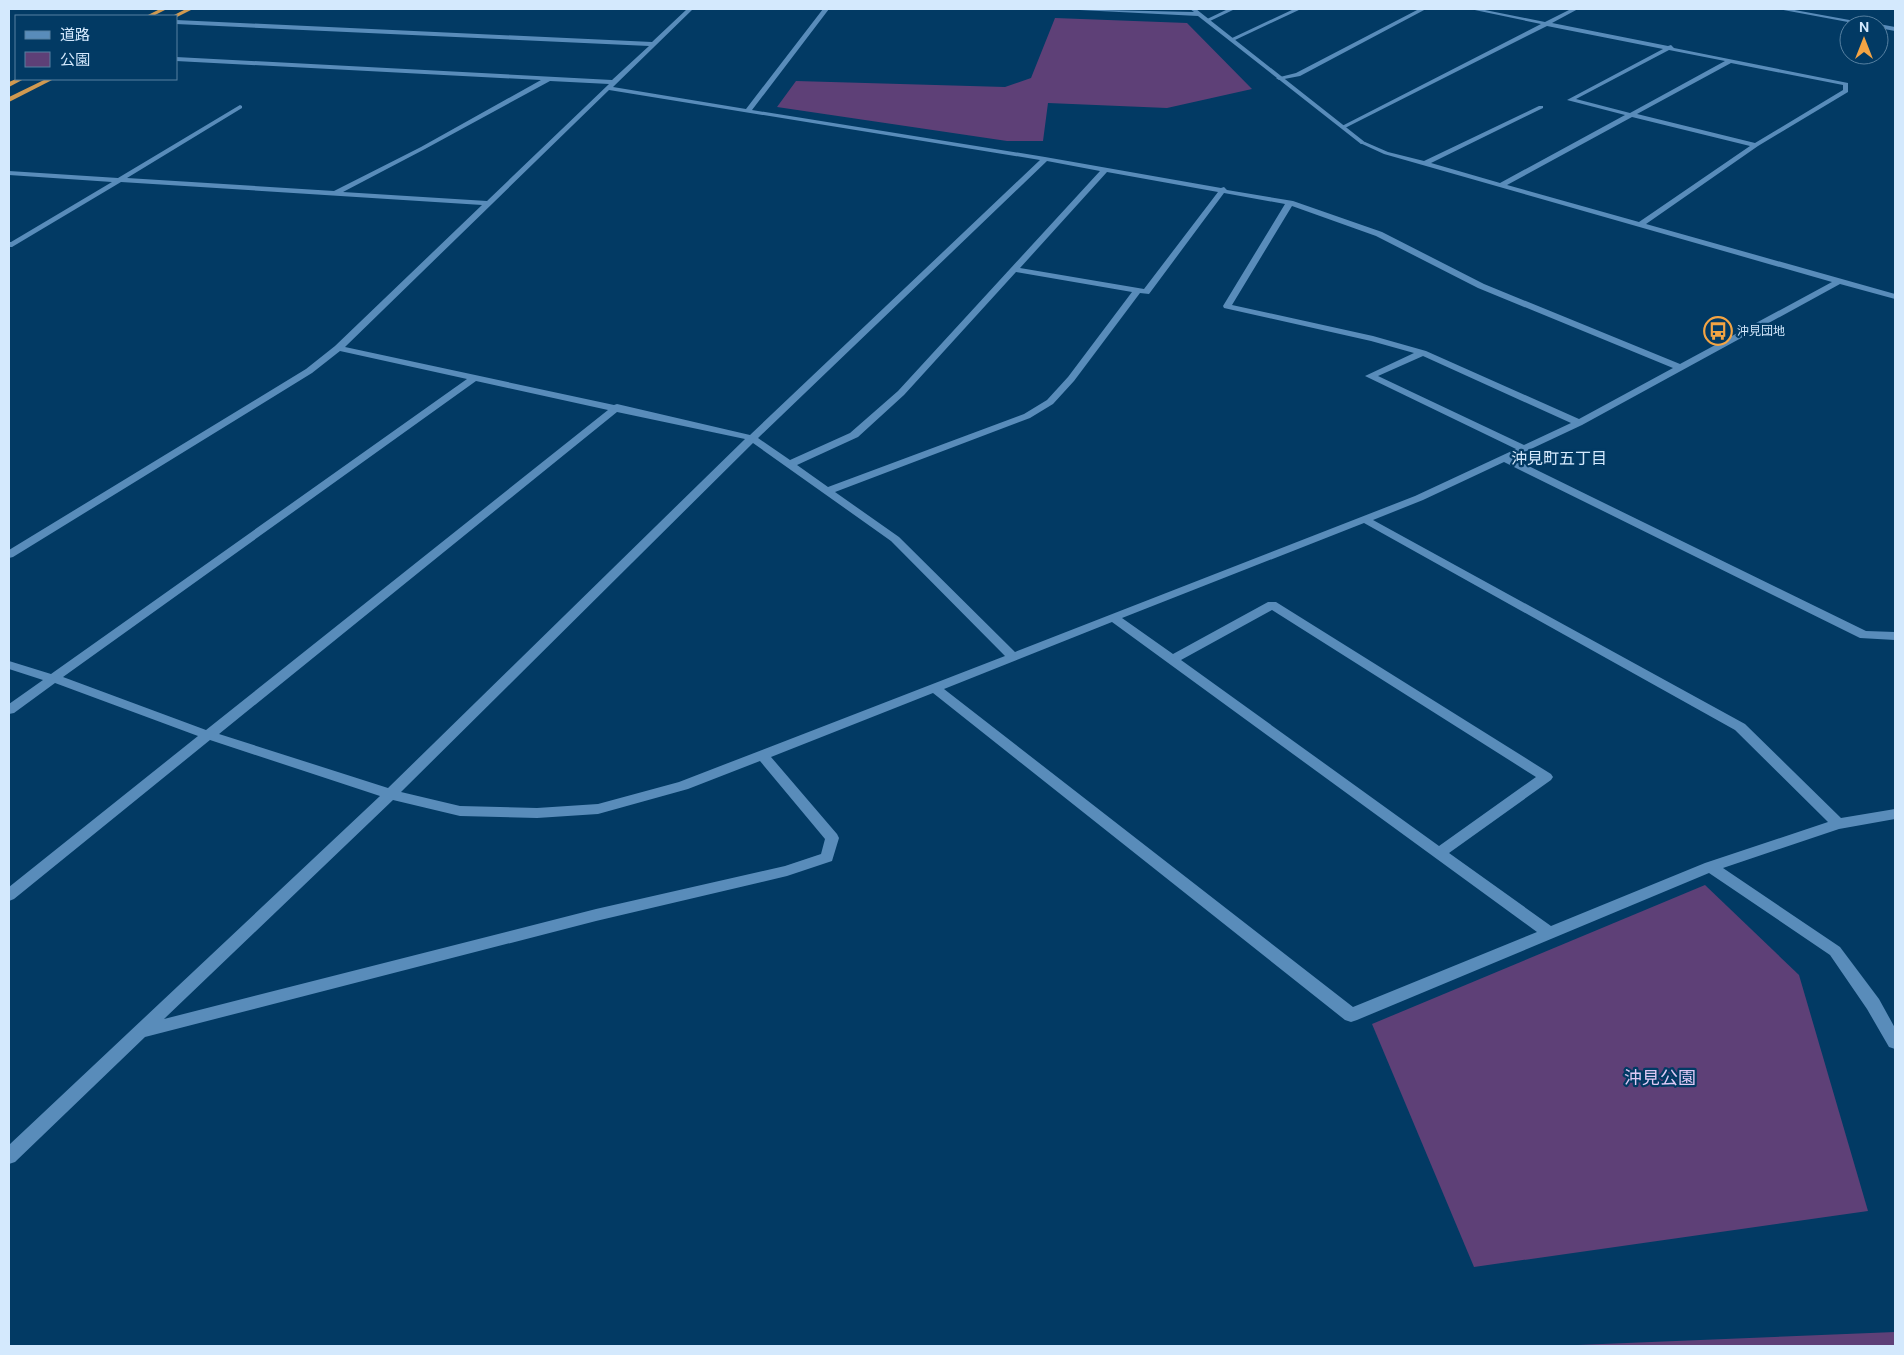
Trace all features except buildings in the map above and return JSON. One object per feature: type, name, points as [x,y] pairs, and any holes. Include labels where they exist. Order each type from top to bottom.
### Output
[{"type":"highway","points":[[151,15],[164,9]]},
{"type":"highway","points":[[177,15],[190,9]]},
{"type":"highway","points":[[9,84],[19,80]]},
{"type":"highway","points":[[9,100],[49,80]]},
{"type":"street","points":[[9,555],[309,371],[338,348],[612,82],[690,9]]},
{"type":"street","points":[[748,110],[826,9]]},
{"type":"street","points":[[1063,9],[1200,14]]},
{"type":"street","points":[[1193,9],[1363,143],[1386,152],[1895,297]]},
{"type":"street","points":[[1208,20],[1232,9]]},
{"type":"street","points":[[1233,39],[1298,9]]},
{"type":"street","points":[[1279,78],[1298,75],[1423,9]]},
{"type":"street","points":[[1473,9],[1671,47],[1846,84],[1846,90],[1756,145],[1640,225]]},
{"type":"street","points":[[1343,127],[1575,9]]},
{"type":"street","points":[[1781,9],[1839,19]]},
{"type":"street","points":[[1829,17],[1835,13]]},
{"type":"street","points":[[178,22],[654,44]]},
{"type":"street","points":[[1671,47],[1570,100],[1756,145]]},
{"type":"street","points":[[178,59],[612,82]]},
{"type":"street","points":[[1501,185],[1732,60]]},
{"type":"street","points":[[335,193],[423,148],[548,79]]},
{"type":"street","points":[[9,80],[19,80]]},
{"type":"street","points":[[607,88],[1045,159],[1104,171],[1224,189],[1290,203],[1380,234],[1481,286],[1678,367]]},
{"type":"street","points":[[1426,163],[1541,106]]},
{"type":"street","points":[[9,244],[12,245],[240,107]]},
{"type":"street","points":[[9,1156],[390,794],[752,438],[1045,159]]},
{"type":"street","points":[[791,464],[854,435],[901,393],[1104,171]]},
{"type":"street","points":[[9,173],[489,203]]},
{"type":"street","points":[[1014,269],[1146,292],[1224,189]]},
{"type":"street","points":[[1290,203],[1227,306],[1373,339],[1423,353],[1579,423]]},
{"type":"street","points":[[9,665],[55,679],[208,734],[390,794],[460,811],[537,812],[598,809],[683,786],[1366,520],[1579,423],[1678,367],[1839,281]]},
{"type":"street","points":[[826,491],[1026,416],[1050,402],[1071,379],[1137,291]]},
{"type":"street","points":[[338,348],[752,438],[894,539],[1013,657]]},
{"type":"street","points":[[1423,353],[1370,376],[1524,449]]},
{"type":"street","points":[[9,710],[474,378]]},
{"type":"street","points":[[9,895],[616,407]]},
{"type":"street","points":[[1504,458],[1864,635],[1895,636]]},
{"type":"street","points":[[1366,520],[1740,727],[1838,824]]},
{"type":"street","points":[[1172,660],[1272,605],[1546,777],[1439,853]]},
{"type":"street","points":[[1114,618],[1550,933]]},
{"type":"street","points":[[935,688],[1351,1015],[1710,867],[1838,824],[1895,814]]},
{"type":"street","points":[[140,1032],[596,915],[787,871],[827,857],[832,838],[762,755]]},
{"type":"street","points":[[1710,867],[1835,952],[1873,1004],[1895,1042]]},
{"type":"green space","points":[[1055,18],[1187,23],[1252,89],[1167,108],[1048,103],[1043,141],[1007,141],[777,107],[796,81],[1005,87],[1031,78]]},
{"type":"green space","name":"沖見公園","points":[[1705,885],[1799,975],[1868,1211],[1474,1267],[1372,1024]]},
{"type":"green space","points":[[1895,1332],[1895,1346],[1553,1346]]},
{"type":"place","name":"沖見団地","points":[[1718,331]]},
{"type":"district","name":"沖見町五丁目","points":[[1559,458]]}]
